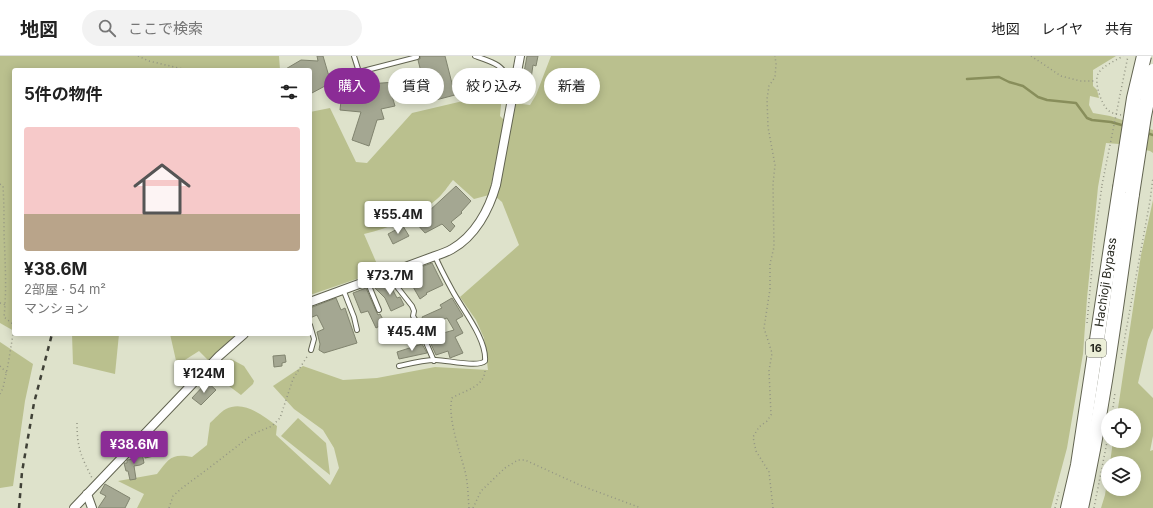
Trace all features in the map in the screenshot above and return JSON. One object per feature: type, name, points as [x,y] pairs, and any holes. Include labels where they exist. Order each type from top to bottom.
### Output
[{"type":"highway","name":"Hachioji Bypass","points":[[1081,508],[1090,467],[1110,343],[1134,98],[1144,56]]},
{"type":"highway","name":"Hachioji Bypass","points":[[1068,508],[1078,466],[1126,191],[1153,71]]},
{"type":"highway","name":"16","points":[[1065,508],[1078,466]]},
{"type":"street","points":[[518,68],[520,56]]},
{"type":"street","points":[[312,301],[452,249],[471,234],[492,200],[496,186],[511,104]]},
{"type":"street","points":[[74,508],[219,356],[242,336]]},
{"type":"street","points":[[87,494],[92,508]]},
{"type":"lane","points":[[354,56],[359,72],[417,57]]},
{"type":"lane","points":[[475,56],[498,63],[503,68]]},
{"type":"lane","points":[[400,366],[418,362],[434,361],[473,364],[484,362],[485,355],[480,339],[451,289],[435,256]]},
{"type":"lane","points":[[387,274],[412,306],[414,311],[413,316],[434,361]]},
{"type":"lane","points":[[367,281],[379,310]]},
{"type":"lane","points":[[343,289],[354,317],[356,330]]},
{"type":"lane","points":[[311,350],[314,339],[312,332]]},
{"type":"path","points":[[138,56],[180,68]]},
{"type":"path","points":[[773,508],[769,472],[756,451],[754,437],[759,427],[767,421],[771,415],[769,371],[772,353],[764,328],[770,289],[770,264],[774,247],[773,184],[775,165],[768,127],[767,99],[769,86],[775,77],[775,56]]},
{"type":"path","points":[[1031,56],[1061,76],[1080,81],[1096,81]]},
{"type":"path","points":[[1123,56],[1102,69],[1098,74],[1096,81],[1106,109],[1125,117]]},
{"type":"path","points":[[1087,322],[1095,236],[1102,185],[1128,56]]},
{"type":"path","points":[[1120,361],[1150,201],[1153,176]]},
{"type":"path","points":[[0,184],[3,186],[4,203],[6,305],[4,317],[12,323]]},
{"type":"path","points":[[0,303],[6,305]]},
{"type":"path","points":[[0,394],[11,352],[13,336]]},
{"type":"path","points":[[169,508],[173,496],[182,488],[253,434],[272,426],[280,418],[293,379],[311,350]]},
{"type":"path","points":[[469,508],[465,472],[452,419],[451,404],[452,398],[470,390],[483,379],[485,374],[484,362]]},
{"type":"path","points":[[0,366],[6,373]]},
{"type":"path","points":[[1113,408],[1116,390]]},
{"type":"path","points":[[77,423],[77,441],[80,453],[96,485]]},
{"type":"path","points":[[1094,508],[1106,448]]},
{"type":"path","points":[[473,508],[481,491],[505,468],[518,460],[525,460],[582,486],[641,508]]},
{"type":"path","points":[[1055,508],[1060,488]]},
{"type":"green space","points":[[0,56],[279,56],[280,68],[12,68],[12,330],[0,323]]},
{"type":"green space","points":[[551,56],[1116,56],[1093,70],[1093,86],[1097,90],[1099,98],[1090,96],[1089,105],[1093,113],[1110,116],[1153,130],[1153,153],[1119,144],[1106,143],[1098,187],[1083,354],[1067,448],[1051,508],[137,508],[144,494],[118,481],[157,474],[171,458],[179,456],[192,457],[207,445],[210,423],[224,410],[240,406],[253,410],[277,426],[276,435],[330,485],[339,468],[334,448],[323,430],[294,409],[273,386],[303,366],[343,380],[377,378],[435,367],[488,370],[484,338],[476,320],[460,297],[519,245],[502,202],[496,197],[515,104],[536,104],[536,95],[544,74],[544,104],[600,104],[600,68],[546,68]]},
{"type":"green space","points":[[452,104],[501,104],[500,116],[504,120],[489,195],[474,199],[453,180],[439,197],[421,211],[384,229],[364,234],[380,271],[312,294],[312,112],[330,108],[356,162],[367,163],[412,113]]},
{"type":"green space","points":[[1153,200],[1153,328],[1148,340],[1138,383],[1153,398],[1153,436],[1150,451],[1153,450],[1153,508],[1101,508],[1105,496],[1141,496],[1141,456],[1111,456],[1112,448],[1141,448],[1141,408],[1118,408],[1141,255]]},
{"type":"green space","points":[[72,336],[119,336],[115,374],[73,364]]},
{"type":"green space","points":[[170,336],[235,336],[208,360],[199,351],[177,365]]},
{"type":"green space","points":[[0,342],[33,364],[25,401],[13,486],[0,488]]},
{"type":"green space","points":[[231,359],[244,366],[254,381],[253,384],[241,395],[229,386],[217,372]]},
{"type":"green space","points":[[298,418],[326,443],[330,475],[281,436]]},
{"type":"building","points":[[317,56],[323,56],[327,68],[324,68],[324,87],[312,93],[312,68],[287,68],[301,60],[318,61]]},
{"type":"building","points":[[420,56],[445,56],[452,83],[452,96],[444,98],[444,68],[420,68],[418,60],[420,59]]},
{"type":"building","points":[[527,56],[538,56],[536,66],[533,65],[533,68],[525,68]]},
{"type":"building","points":[[380,83],[388,83],[388,104],[394,104],[395,106],[381,109],[384,119],[377,120],[369,146],[352,140],[361,112],[340,110],[341,104],[380,104]]},
{"type":"building","points":[[456,186],[471,201],[461,212],[462,213],[451,222],[455,226],[450,232],[442,224],[425,233],[416,223],[430,214],[428,212]]},
{"type":"building","points":[[403,226],[409,236],[393,244],[388,234]]},
{"type":"building","points":[[432,263],[443,285],[426,293],[427,294],[420,299],[408,278],[422,270],[421,267]]},
{"type":"building","points":[[388,281],[397,298],[400,297],[404,305],[391,311],[385,298],[374,287]]},
{"type":"building","points":[[366,288],[378,315],[380,314],[385,323],[376,328],[368,311],[361,313],[353,293]]},
{"type":"building","points":[[336,298],[341,310],[345,308],[357,343],[324,353],[319,350],[320,344],[317,332],[324,329],[317,315],[312,317],[312,307]]},
{"type":"building","points":[[452,298],[463,316],[456,320],[463,333],[455,337],[463,353],[450,358],[448,351],[436,355],[430,342],[441,338],[440,334],[454,330],[447,318],[426,327],[422,317],[442,308],[440,305]]},
{"type":"building","points":[[422,344],[427,353],[399,359],[397,352]]},
{"type":"building","points":[[285,355],[286,362],[282,363],[282,366],[274,367],[273,356]]},
{"type":"building","points":[[207,382],[216,390],[201,405],[192,398]]},
{"type":"building","points":[[151,443],[154,456],[145,458],[143,445]]},
{"type":"building","points":[[142,453],[144,463],[134,466],[136,479],[130,480],[124,463],[127,463],[127,460],[135,459],[134,455]]},
{"type":"building","points":[[105,484],[130,498],[125,508],[98,508],[106,496],[100,493]]},
{"type":"waterway","points":[[967,79],[999,77],[1023,86],[1038,97],[1047,100],[1076,103],[1087,118],[1092,120],[1111,122],[1125,126]]},
{"type":"waterway","points":[[1147,133],[1153,135]]},
{"type":"railway","points":[[19,508],[22,472],[34,403],[51,336]]}]
